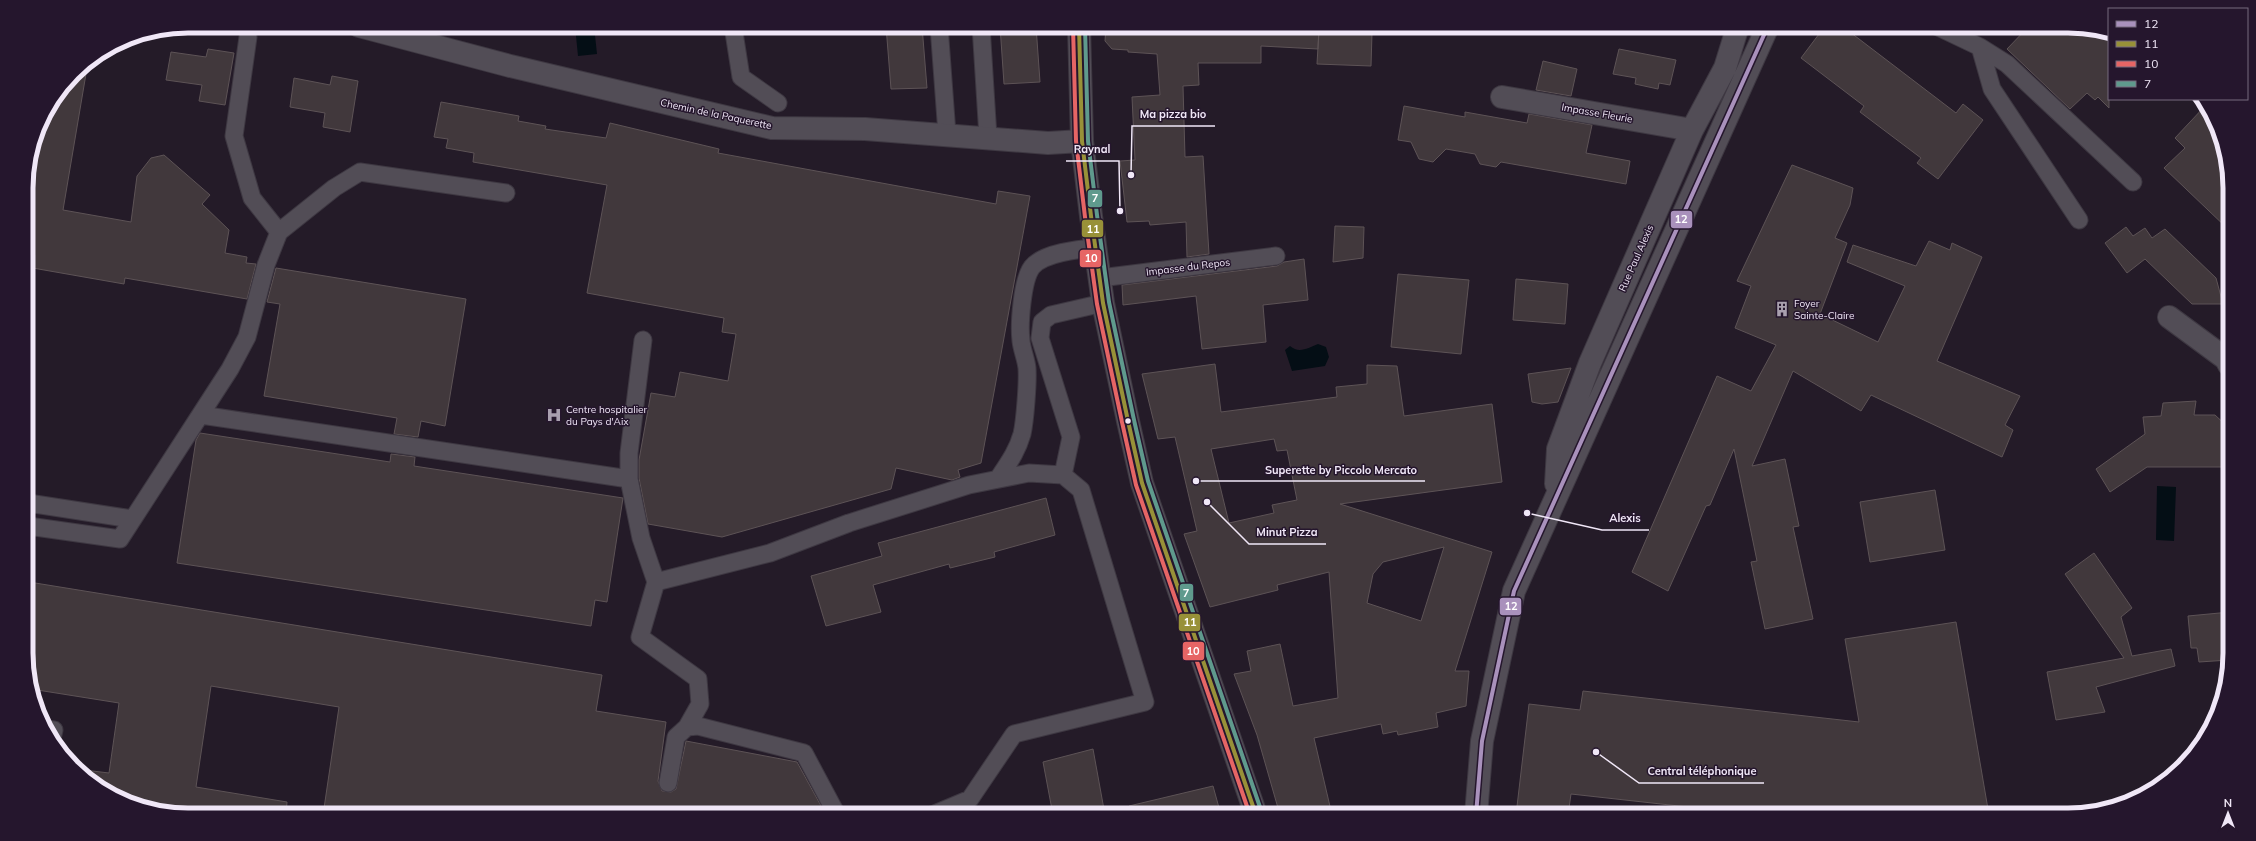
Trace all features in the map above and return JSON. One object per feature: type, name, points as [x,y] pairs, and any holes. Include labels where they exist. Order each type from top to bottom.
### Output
[{"type":"street","name":"Chemin de la Paquerette","points":[[385,33],[510,66],[772,128],[865,128],[988,137],[1048,144],[1082,141]]},
{"type":"street","points":[[1080,33],[1082,141],[1095,248],[1103,304],[1142,483],[1254,808]]},
{"type":"street","name":"Rue Paul Alexis","points":[[1555,497],[1558,450],[1590,363],[1692,130],[1725,68],[1736,33]]},
{"type":"street","points":[[1477,808],[1482,740],[1514,591],[1765,33]]},
{"type":"street","name":"Impasse Fleurie","points":[[1502,97],[1692,130]]},
{"type":"street","points":[[2168,317],[2223,357]]},
{"type":"lane","points":[[734,33],[741,77],[778,104]]},
{"type":"lane","points":[[940,33],[947,134]]},
{"type":"lane","points":[[981,33],[988,137]]},
{"type":"lane","points":[[1951,33],[1980,47],[2007,64],[2133,182]]},
{"type":"lane","points":[[248,37],[234,136],[252,198],[279,232]]},
{"type":"lane","points":[[1980,47],[1992,89],[2079,220]]},
{"type":"lane","points":[[33,527],[120,539],[230,369],[247,337],[266,265],[279,232],[334,188],[360,172],[506,193]]},
{"type":"lane","points":[[998,479],[1016,453],[1022,433],[1027,368],[1021,341],[1022,313],[1024,288],[1032,267],[1048,257],[1074,250],[1095,248]]},
{"type":"lane","name":"Impasse du Repos","points":[[1100,278],[1276,256]]},
{"type":"lane","points":[[1063,474],[1071,437],[1040,338],[1042,322],[1051,314],[1103,304]]},
{"type":"lane","points":[[643,340],[629,453],[629,479],[641,538],[656,582],[640,637],[698,679],[700,704],[687,727],[676,737],[668,783]]},
{"type":"lane","points":[[201,415],[629,479]]},
{"type":"lane","points":[[656,582],[770,553],[849,523],[968,485],[1029,473],[1063,474],[1081,490],[1145,702],[1014,734],[970,799],[949,808]]},
{"type":"lane","points":[[33,503],[132,519]]},
{"type":"lane","points":[[687,727],[698,726],[804,753],[833,808]]},
{"type":"shaded area","points":[[576,33],[595,33],[597,54],[578,56]]},
{"type":"shaded area","points":[[1318,344],[1326,347],[1329,357],[1325,366],[1292,371],[1285,350],[1290,346],[1300,350]]},
{"type":"shaded area","points":[[2157,486],[2176,487],[2174,541],[2156,540]]},
{"type":"building","points":[[887,33],[923,33],[927,88],[891,89]]},
{"type":"building","points":[[1000,33],[1036,33],[1040,82],[1004,84]]},
{"type":"building","points":[[1106,33],[1319,33],[1318,49],[1261,46],[1261,63],[1198,63],[1199,85],[1183,86],[1185,157],[1203,156],[1209,254],[1187,257],[1186,222],[1150,225],[1149,221],[1127,222],[1120,161],[1135,160],[1132,97],[1160,95],[1157,54],[1128,52],[1128,50],[1112,49],[1105,41]]},
{"type":"building","points":[[1319,33],[1372,33],[1371,66],[1317,64]]},
{"type":"building","points":[[1820,33],[1851,33],[1956,113],[1963,104],[1983,120],[1938,179],[1917,163],[1921,158],[1860,112],[1864,106],[1801,58]]},
{"type":"building","points":[[2022,33],[2078,33],[2108,38],[2109,108],[2098,97],[2095,100],[2087,93],[2070,109],[2007,49]]},
{"type":"building","points":[[208,49],[234,53],[225,105],[199,101],[202,85],[166,80],[171,52],[206,57]]},
{"type":"building","points":[[1619,49],[1676,60],[1670,85],[1659,83],[1658,89],[1635,84],[1636,78],[1613,74]]},
{"type":"building","points":[[1543,61],[1577,69],[1571,96],[1536,90]]},
{"type":"building","points":[[87,71],[63,210],[131,222],[137,176],[151,158],[164,155],[210,195],[202,204],[229,230],[225,253],[247,257],[246,263],[256,264],[247,299],[125,278],[124,284],[33,268],[33,178],[38,148],[49,119],[59,102],[78,78]]},
{"type":"building","points":[[332,76],[358,81],[350,132],[323,127],[325,113],[290,107],[294,78],[330,85]]},
{"type":"building","points":[[441,102],[519,116],[518,121],[546,126],[545,129],[606,138],[610,123],[719,149],[718,153],[996,204],[998,191],[1030,196],[981,463],[958,470],[960,477],[952,480],[896,468],[891,489],[722,537],[648,524],[639,478],[639,460],[651,393],[675,397],[680,372],[728,381],[736,334],[722,332],[724,318],[587,293],[607,185],[473,162],[474,153],[446,148],[448,139],[434,137]]},
{"type":"building","points":[[1404,106],[1465,117],[1465,112],[1527,123],[1529,114],[1592,125],[1586,153],[1630,161],[1626,184],[1501,162],[1496,167],[1480,164],[1475,154],[1446,149],[1433,162],[1419,159],[1411,142],[1398,140]]},
{"type":"building","points":[[2201,110],[2215,138],[2222,168],[2223,224],[2164,168],[2185,148],[2175,138]]},
{"type":"building","points":[[1792,165],[1853,188],[1850,205],[1835,238],[1847,243],[1820,314],[1878,342],[1905,286],[1847,262],[1853,245],[1916,266],[1929,241],[1950,250],[1952,243],[1982,257],[1937,361],[2020,396],[2005,425],[2013,430],[2002,457],[1871,395],[1861,411],[1793,371],[1752,466],[1785,459],[1799,526],[1793,527],[1813,619],[1765,629],[1751,562],[1757,561],[1734,449],[1710,505],[1706,506],[1668,591],[1632,572],[1717,376],[1751,391],[1776,345],[1735,328],[1751,286],[1737,281]]},
{"type":"building","points":[[1335,226],[1364,227],[1363,258],[1333,262]]},
{"type":"building","points":[[2126,227],[2133,236],[2145,228],[2152,238],[2165,229],[2216,278],[2223,304],[2192,304],[2145,259],[2127,273],[2105,243]]},
{"type":"building","points":[[1304,259],[1308,300],[1263,305],[1266,342],[1202,349],[1196,296],[1123,305],[1122,285],[1277,266],[1284,262]]},
{"type":"building","points":[[276,268],[466,299],[445,426],[421,421],[418,437],[394,434],[397,418],[264,396],[280,304],[267,302]]},
{"type":"building","points":[[1398,274],[1469,280],[1461,354],[1391,347]]},
{"type":"building","points":[[1516,279],[1568,284],[1565,324],[1513,320]]},
{"type":"building","points":[[1215,364],[1221,412],[1337,397],[1336,387],[1367,384],[1367,365],[1397,366],[1404,416],[1492,404],[1502,482],[1340,504],[1492,552],[1455,671],[1469,671],[1466,706],[1436,713],[1438,727],[1398,735],[1397,731],[1383,734],[1381,724],[1314,738],[1330,808],[1278,808],[1257,735],[1234,674],[1251,671],[1247,651],[1280,644],[1293,706],[1338,698],[1329,572],[1277,585],[1278,590],[1210,607],[1184,534],[1197,531],[1175,437],[1158,439],[1142,374]],"holes":[[[1274,439],[1277,451],[1287,450],[1297,500],[1272,505],[1274,513],[1229,523],[1211,449]],[[1444,547],[1421,621],[1367,603],[1373,574],[1383,562]]]},
{"type":"building","points":[[1571,368],[1558,402],[1542,404],[1532,402],[1528,374]]},
{"type":"building","points":[[2196,401],[2194,415],[2215,415],[2223,422],[2223,467],[2147,467],[2110,492],[2096,469],[2145,434],[2143,417],[2161,416],[2163,403]]},
{"type":"building","points":[[200,433],[390,462],[391,454],[415,457],[414,466],[623,498],[607,602],[595,600],[591,626],[177,563],[196,440]]},
{"type":"building","points":[[1935,490],[1945,550],[1870,562],[1860,502]]},
{"type":"building","points":[[1046,498],[1055,535],[994,552],[995,557],[950,568],[949,564],[873,585],[881,612],[826,626],[811,576],[882,556],[878,543]]},
{"type":"building","points":[[2094,553],[2132,608],[2121,617],[2132,656],[2171,649],[2175,666],[2096,687],[2105,712],[2056,720],[2047,672],[2124,658],[2065,574]]},
{"type":"building","points":[[33,583],[602,675],[596,711],[666,722],[658,781],[662,791],[671,792],[676,789],[686,741],[797,762],[822,808],[324,808],[339,707],[211,686],[196,787],[287,802],[287,808],[168,807],[138,800],[119,792],[86,770],[109,773],[119,703],[37,690],[33,663]]},
{"type":"building","points":[[2223,613],[2223,660],[2199,662],[2197,648],[2191,648],[2188,616]]},
{"type":"building","points":[[1956,622],[1988,808],[1697,808],[1571,794],[1569,808],[1517,808],[1529,704],[1580,710],[1583,691],[1859,722],[1845,639]]},
{"type":"building","points":[[1093,749],[1104,808],[1052,808],[1043,762]]},
{"type":"building","points":[[1213,786],[1219,808],[1129,808],[1129,806]]},
{"type":"transit line","name":"10","points":[[1073,33],[1076,141],[1097,304],[1136,485],[1248,808]]},
{"type":"transit line","name":"11","points":[[1079,33],[1082,141],[1091,216],[1103,303],[1128,421],[1142,483],[1254,808]]},
{"type":"transit line","name":"7","points":[[1085,33],[1088,141],[1097,215],[1109,302],[1134,420],[1148,481],[1260,808]]},
{"type":"transit line","name":"12","points":[[1477,808],[1482,741],[1514,591],[1765,33]]},
{"type":"place","name":"Ma pizza bio","points":[[1131,175]]},
{"type":"place","name":"Raynal","points":[[1120,211]]},
{"type":"place","name":"Foyer Sainte-Claire","points":[[1782,309]]},
{"type":"place","name":"Centre hospitalier du Pays d'Aix","points":[[554,415]]},
{"type":"place","name":"Superette by Piccolo Mercato","points":[[1196,481]]},
{"type":"place","name":"Minut Pizza","points":[[1207,502]]},
{"type":"place","name":"Alexis","points":[[1527,513]]},
{"type":"place","name":"Central téléphonique","points":[[1596,752]]}]
